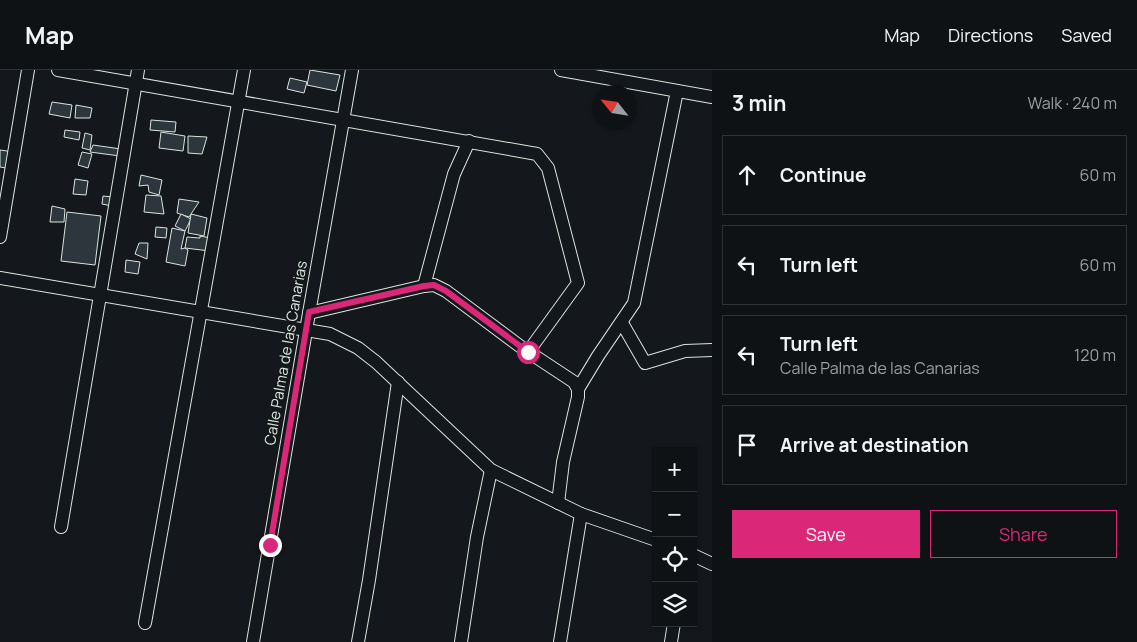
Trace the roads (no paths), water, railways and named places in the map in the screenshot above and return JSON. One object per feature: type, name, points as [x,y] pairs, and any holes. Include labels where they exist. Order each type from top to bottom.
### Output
[{"type":"street","points":[[0,237],[28,70]]},
{"type":"street","points":[[58,70],[137,76],[238,100],[343,121],[538,154],[548,168],[578,283],[528,352]]},
{"type":"street","points":[[146,623],[244,70]]},
{"type":"street","name":"Calle Palma de las Canarias","points":[[253,642],[352,70]]},
{"type":"street","points":[[561,70],[712,98]]},
{"type":"street","points":[[60,527],[137,76]]},
{"type":"street","points":[[558,503],[563,462],[578,389],[634,303],[677,91]]},
{"type":"street","points":[[424,286],[454,174],[468,141]]},
{"type":"street","points":[[0,278],[330,334],[358,348],[398,382],[491,470],[582,514],[652,539]]},
{"type":"street","points":[[309,312],[434,285],[446,291],[528,352],[574,382],[578,389]]},
{"type":"street","points":[[622,324],[645,362],[684,351],[712,350]]},
{"type":"street","points":[[358,642],[398,382]]},
{"type":"street","points":[[461,642],[477,537],[491,470]]},
{"type":"street","points":[[560,642],[582,514]]},
{"type":"street","points":[[697,557],[712,564]]},
{"type":"street","points":[[671,642],[673,627]]}]
